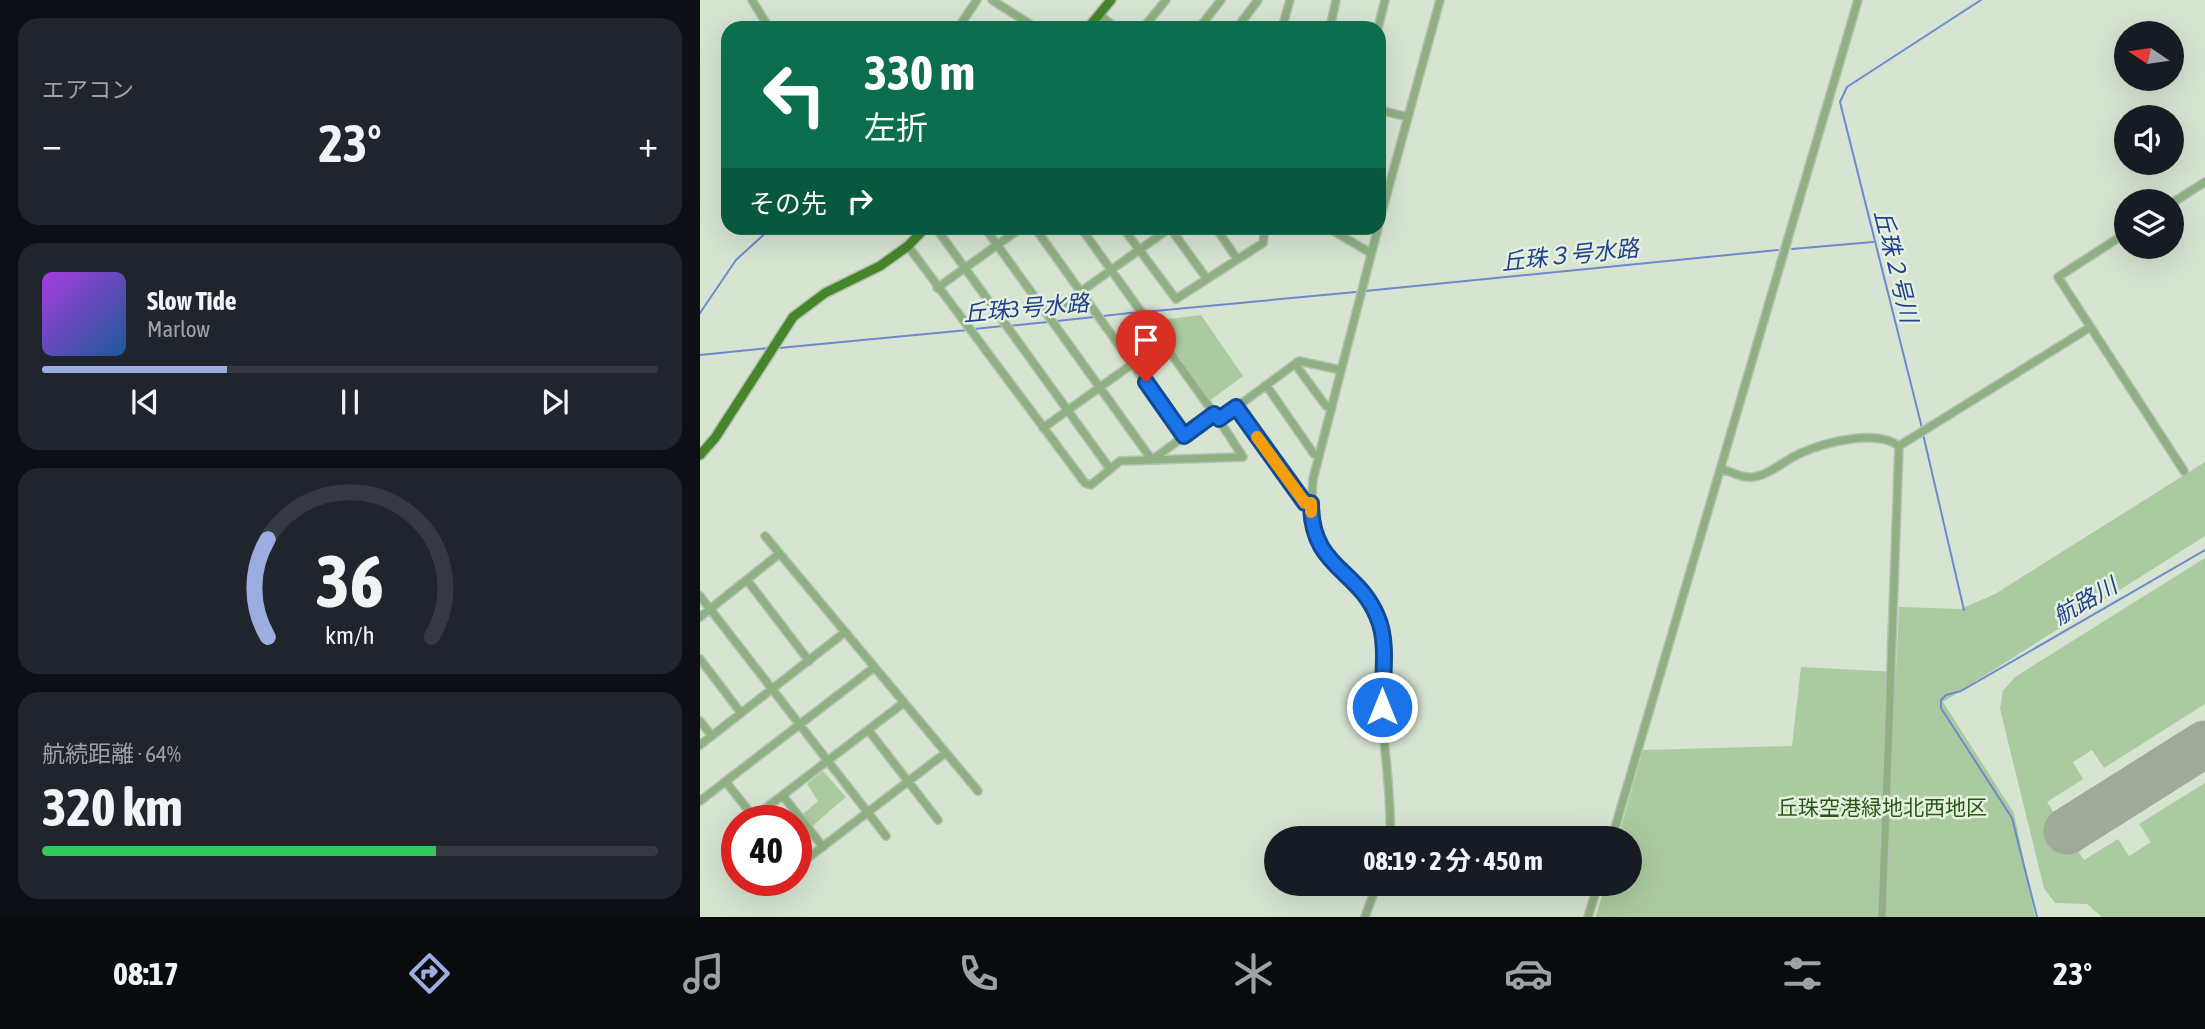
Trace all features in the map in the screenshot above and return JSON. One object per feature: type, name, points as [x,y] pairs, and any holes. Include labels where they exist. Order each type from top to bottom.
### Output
[{"type":"main road","points":[[1094,21],[1111,0]]},
{"type":"main road","points":[[700,455],[715,438],[775,341],[793,317],[813,301],[880,266],[918,235]]},
{"type":"street","points":[[752,0],[765,21]]},
{"type":"street","points":[[963,21],[977,0]]},
{"type":"street","points":[[992,0],[1024,21]]},
{"type":"street","points":[[1149,21],[1166,0]]},
{"type":"street","points":[[1204,21],[1221,0]]},
{"type":"street","points":[[1242,21],[1258,0]]},
{"type":"street","points":[[1284,21],[1290,0]]},
{"type":"street","points":[[1332,21],[1336,0]]},
{"type":"street","points":[[1380,21],[1385,0]]},
{"type":"street","points":[[1386,196],[1440,0]]},
{"type":"street","points":[[1616,826],[1858,0]]},
{"type":"street","points":[[1099,14],[1108,21]]},
{"type":"street","points":[[1386,112],[1408,117]]},
{"type":"street","points":[[2184,195],[2205,182]]},
{"type":"street","points":[[941,235],[1110,469]]},
{"type":"street","points":[[990,235],[1152,460]]},
{"type":"street","points":[[937,288],[1012,235]]},
{"type":"street","points":[[1040,235],[1184,436]]},
{"type":"street","points":[[908,246],[1085,483],[1091,485],[1120,461],[1243,457],[1086,235]]},
{"type":"street","points":[[1129,235],[1176,299],[1263,243],[1264,235]]},
{"type":"street","points":[[1051,319],[1081,292],[1161,235]]},
{"type":"street","points":[[1176,235],[1208,279]]},
{"type":"street","points":[[1221,235],[1237,259]]},
{"type":"street","points":[[1340,235],[1371,253]]},
{"type":"street","points":[[1376,235],[1319,455],[1311,503],[1314,535],[1322,551],[1368,598],[1378,618],[1382,638],[1382,707],[1389,826]]},
{"type":"street","points":[[2114,241],[2058,277],[2184,471]]},
{"type":"street","points":[[1899,446],[2089,328]]},
{"type":"street","points":[[1043,428],[1163,342]]},
{"type":"street","points":[[1152,460],[1184,436],[1236,407],[1299,361],[1341,370]]},
{"type":"street","points":[[1295,364],[1326,406],[1332,407]]},
{"type":"street","points":[[1266,385],[1314,454],[1319,455]]},
{"type":"street","points":[[1236,407],[1305,503],[1311,503]]},
{"type":"street","points":[[1722,469],[1745,478],[1757,477],[1799,454],[1822,447],[1874,438],[1891,440],[1899,446]]},
{"type":"street","points":[[1882,917],[1899,446]]},
{"type":"street","points":[[765,536],[872,669],[978,792]]},
{"type":"street","points":[[700,617],[779,554]]},
{"type":"street","points":[[747,580],[809,660]]},
{"type":"street","points":[[700,596],[886,836]]},
{"type":"street","points":[[700,746],[844,634]]},
{"type":"street","points":[[700,659],[741,713]]},
{"type":"street","points":[[700,801],[872,669]]},
{"type":"street","points":[[772,805],[902,704]]},
{"type":"street","points":[[700,721],[712,736]]},
{"type":"street","points":[[869,730],[938,820]]},
{"type":"street","points":[[812,855],[944,754]]},
{"type":"street","points":[[726,782],[744,805]]},
{"type":"street","points":[[783,796],[823,847]]},
{"type":"street","points":[[1365,917],[1373,896]]},
{"type":"street","points":[[1588,917],[1594,896]]},
{"type":"green space","points":[[1201,315],[1243,376],[1209,401],[1152,321]]},
{"type":"green space","name":"丘珠空港緑地北西地区","points":[[2205,462],[2205,536],[1943,702],[2014,813],[2035,917],[1596,917],[1602,896],[1642,896],[1642,826],[1621,826],[1643,750],[1792,746],[1801,667],[1896,672],[1899,607],[1961,609],[1995,594]]},
{"type":"green space","points":[[2205,558],[2205,704],[2104,768],[2092,750],[2073,762],[2083,779],[2047,802],[2084,860],[2118,839],[2129,856],[2151,842],[2139,824],[2205,783],[2205,917],[2102,917],[2087,904],[2055,903],[2044,888],[2000,709],[2003,691],[2015,677]]},
{"type":"green space","points":[[823,771],[846,797],[812,826],[812,806],[818,801],[807,784]]},
{"type":"waterway","name":"丘珠２号川","points":[[1922,428],[1840,102],[1847,87],[1981,0]]},
{"type":"waterway","points":[[700,313],[736,260],[763,235]]},
{"type":"waterway","name":"丘珠３号水路","points":[[1792,249],[1873,242]]},
{"type":"waterway","name":"丘珠３号水路","points":[[1365,291],[1778,250]]},
{"type":"waterway","name":"丘珠3号水路","points":[[1144,312],[1356,292]]},
{"type":"waterway","name":"丘珠3号水路","points":[[1103,316],[1139,312]]},
{"type":"waterway","name":"丘珠3号水路","points":[[1057,321],[1094,317]]},
{"type":"waterway","name":"丘珠3号水路","points":[[1009,326],[1048,322]]},
{"type":"waterway","name":"丘珠3号水路","points":[[974,329],[1003,326]]},
{"type":"waterway","name":"丘珠3号水路","points":[[779,348],[968,330]]},
{"type":"waterway","name":"丘珠3号水路","points":[[700,355],[770,348]]},
{"type":"waterway","name":"丘珠２号川","points":[[1923,434],[1964,610]]},
{"type":"waterway","name":"丘珠２号川","points":[[2037,917],[2012,818],[1941,708],[1941,700],[2205,550]]},
{"type":"runway","points":[[2067,831],[2205,744]]},
{"type":"slow traffic","points":[[1257,437],[1305,503],[1311,503],[1311,512]]},
{"type":"route","points":[[1146,382],[1184,436],[1214,414],[1219,419],[1236,407],[1305,503],[1311,503],[1314,535],[1322,551],[1368,598],[1378,618],[1382,638],[1382,707]]},
{"type":"water label","name":"航路川","points":[[2085,601]]}]
